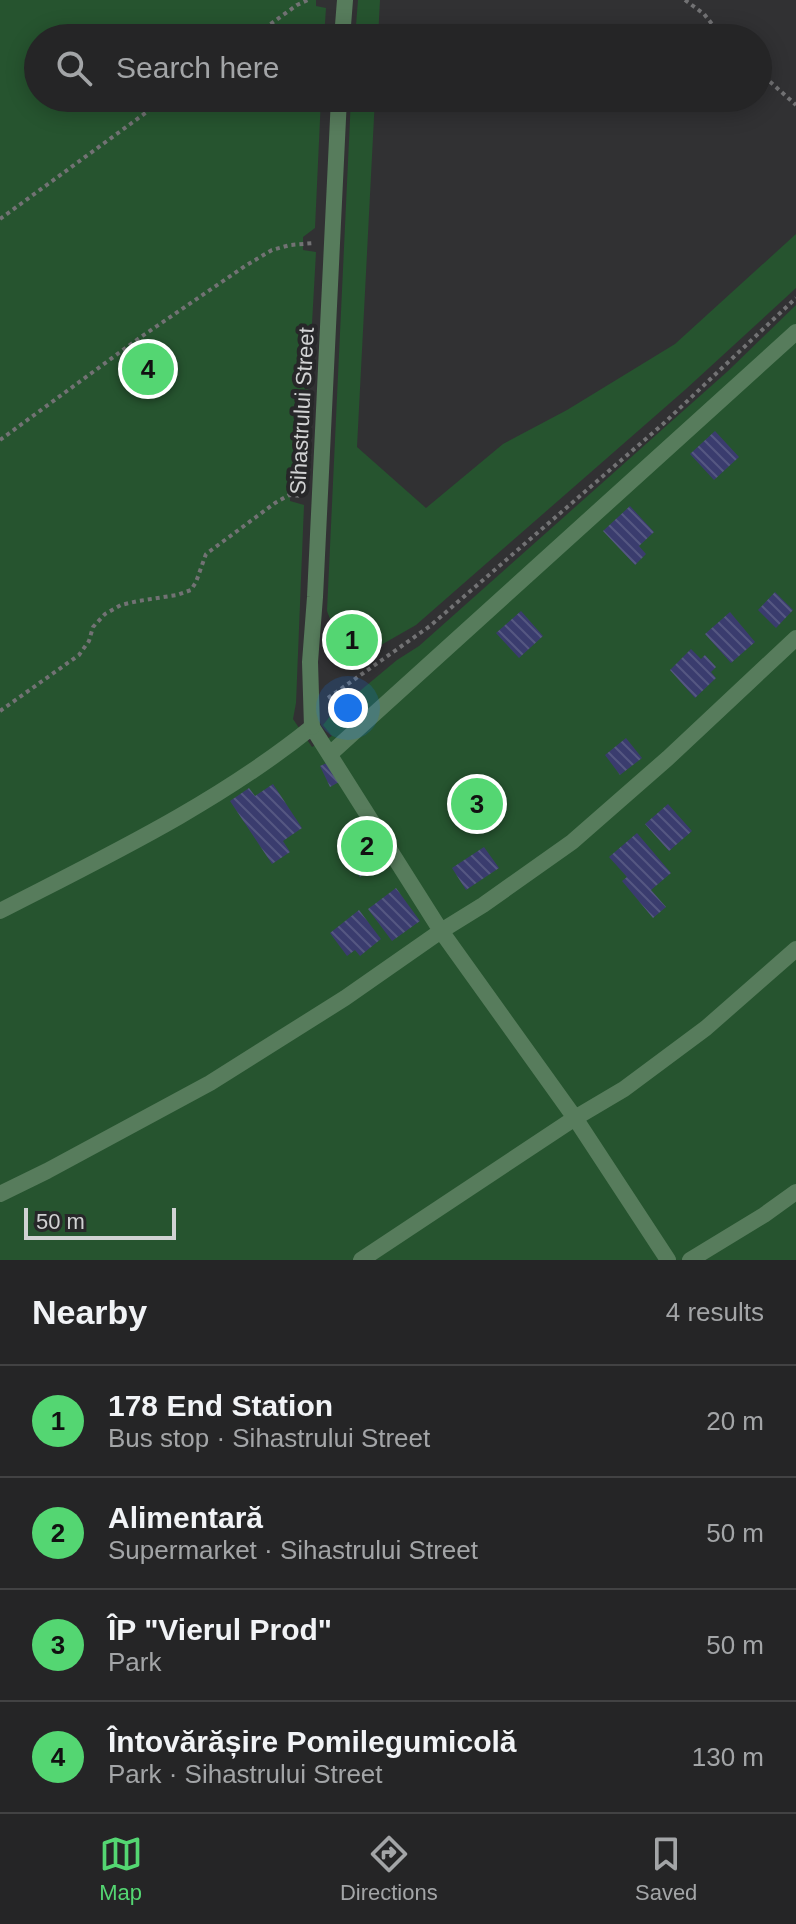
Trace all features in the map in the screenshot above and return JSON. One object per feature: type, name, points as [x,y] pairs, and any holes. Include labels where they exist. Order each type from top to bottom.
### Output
[{"type":"street","points":[[343,24],[345,0]]},
{"type":"street","name":"Sihastrului Street","points":[[311,719],[310,662],[338,112]]},
{"type":"street","points":[[330,754],[796,332]]},
{"type":"street","points":[[0,1194],[210,1083],[345,998],[483,905],[572,842],[668,758],[796,638]]},
{"type":"street","points":[[0,911],[142,837],[222,791],[278,754],[311,719],[441,931],[575,1118],[668,1260]]},
{"type":"street","points":[[361,1260],[624,1089],[706,1028],[796,949]]},
{"type":"street","points":[[690,1260],[796,1192]]},
{"type":"path","points":[[271,24],[308,0]]},
{"type":"path","points":[[685,0],[712,24]]},
{"type":"path","points":[[772,84],[796,105]]},
{"type":"path","points":[[0,219],[147,112]]},
{"type":"path","points":[[0,440],[138,339],[245,266],[272,250],[332,241]]},
{"type":"path","points":[[311,719],[430,626],[663,424],[796,298]]},
{"type":"path","points":[[0,711],[79,655],[89,641],[93,627],[105,614],[121,605],[191,590],[206,554],[275,503],[289,495],[320,498]]},
{"type":"green space","points":[[0,0],[316,0],[316,6],[326,8],[325,24],[24,24],[24,112],[320,112],[315,228],[303,237],[303,250],[316,252],[303,485],[290,487],[290,501],[304,505],[293,719],[312,747],[332,736],[323,725],[331,715],[397,660],[419,646],[728,371],[796,305],[796,1260],[0,1260]]},
{"type":"green space","points":[[358,0],[380,0],[379,24],[356,24]]},
{"type":"green space","points":[[350,112],[374,112],[357,447],[426,508],[503,444],[567,410],[675,344],[796,234],[796,288],[686,389],[416,625],[381,645],[364,641],[332,624],[327,611]]},
{"type":"building","points":[[715,431],[739,457],[714,480],[690,454]]},
{"type":"building","points":[[630,506],[654,532],[639,546],[646,554],[635,565],[603,531]]},
{"type":"building","points":[[775,592],[793,610],[776,628],[758,610]]},
{"type":"building","points":[[521,611],[543,636],[519,658],[496,633]]},
{"type":"building","points":[[730,612],[755,642],[731,663],[705,634]]},
{"type":"building","points":[[691,649],[701,659],[705,655],[716,667],[711,672],[716,678],[695,698],[670,670]]},
{"type":"building","points":[[626,738],[642,758],[620,775],[605,755]]},
{"type":"building","points":[[329,762],[339,782],[330,787],[320,766]]},
{"type":"building","points":[[273,784],[302,828],[283,841],[290,852],[272,864],[230,801],[249,788],[255,796]]},
{"type":"building","points":[[668,804],[692,831],[669,851],[645,824]]},
{"type":"building","points":[[357,825],[383,859],[360,877],[349,863],[354,859],[339,839]]},
{"type":"building","points":[[637,833],[671,873],[651,890],[666,907],[653,918],[622,881],[627,877],[609,857]]},
{"type":"building","points":[[484,847],[499,868],[466,890],[452,868]]},
{"type":"building","points":[[396,888],[420,921],[392,941],[368,909]]},
{"type":"building","points":[[359,910],[381,939],[360,956],[355,950],[347,956],[330,933]]},
{"type":"place","name":"Întovărășire Pomilegumicolă","points":[[148,369]]},
{"type":"place","name":"178 End Station","points":[[352,640]]},
{"type":"place","name":"ÎP \"Vierul Prod\"","points":[[477,804]]},
{"type":"place","name":"Alimentară","points":[[367,846]]}]
